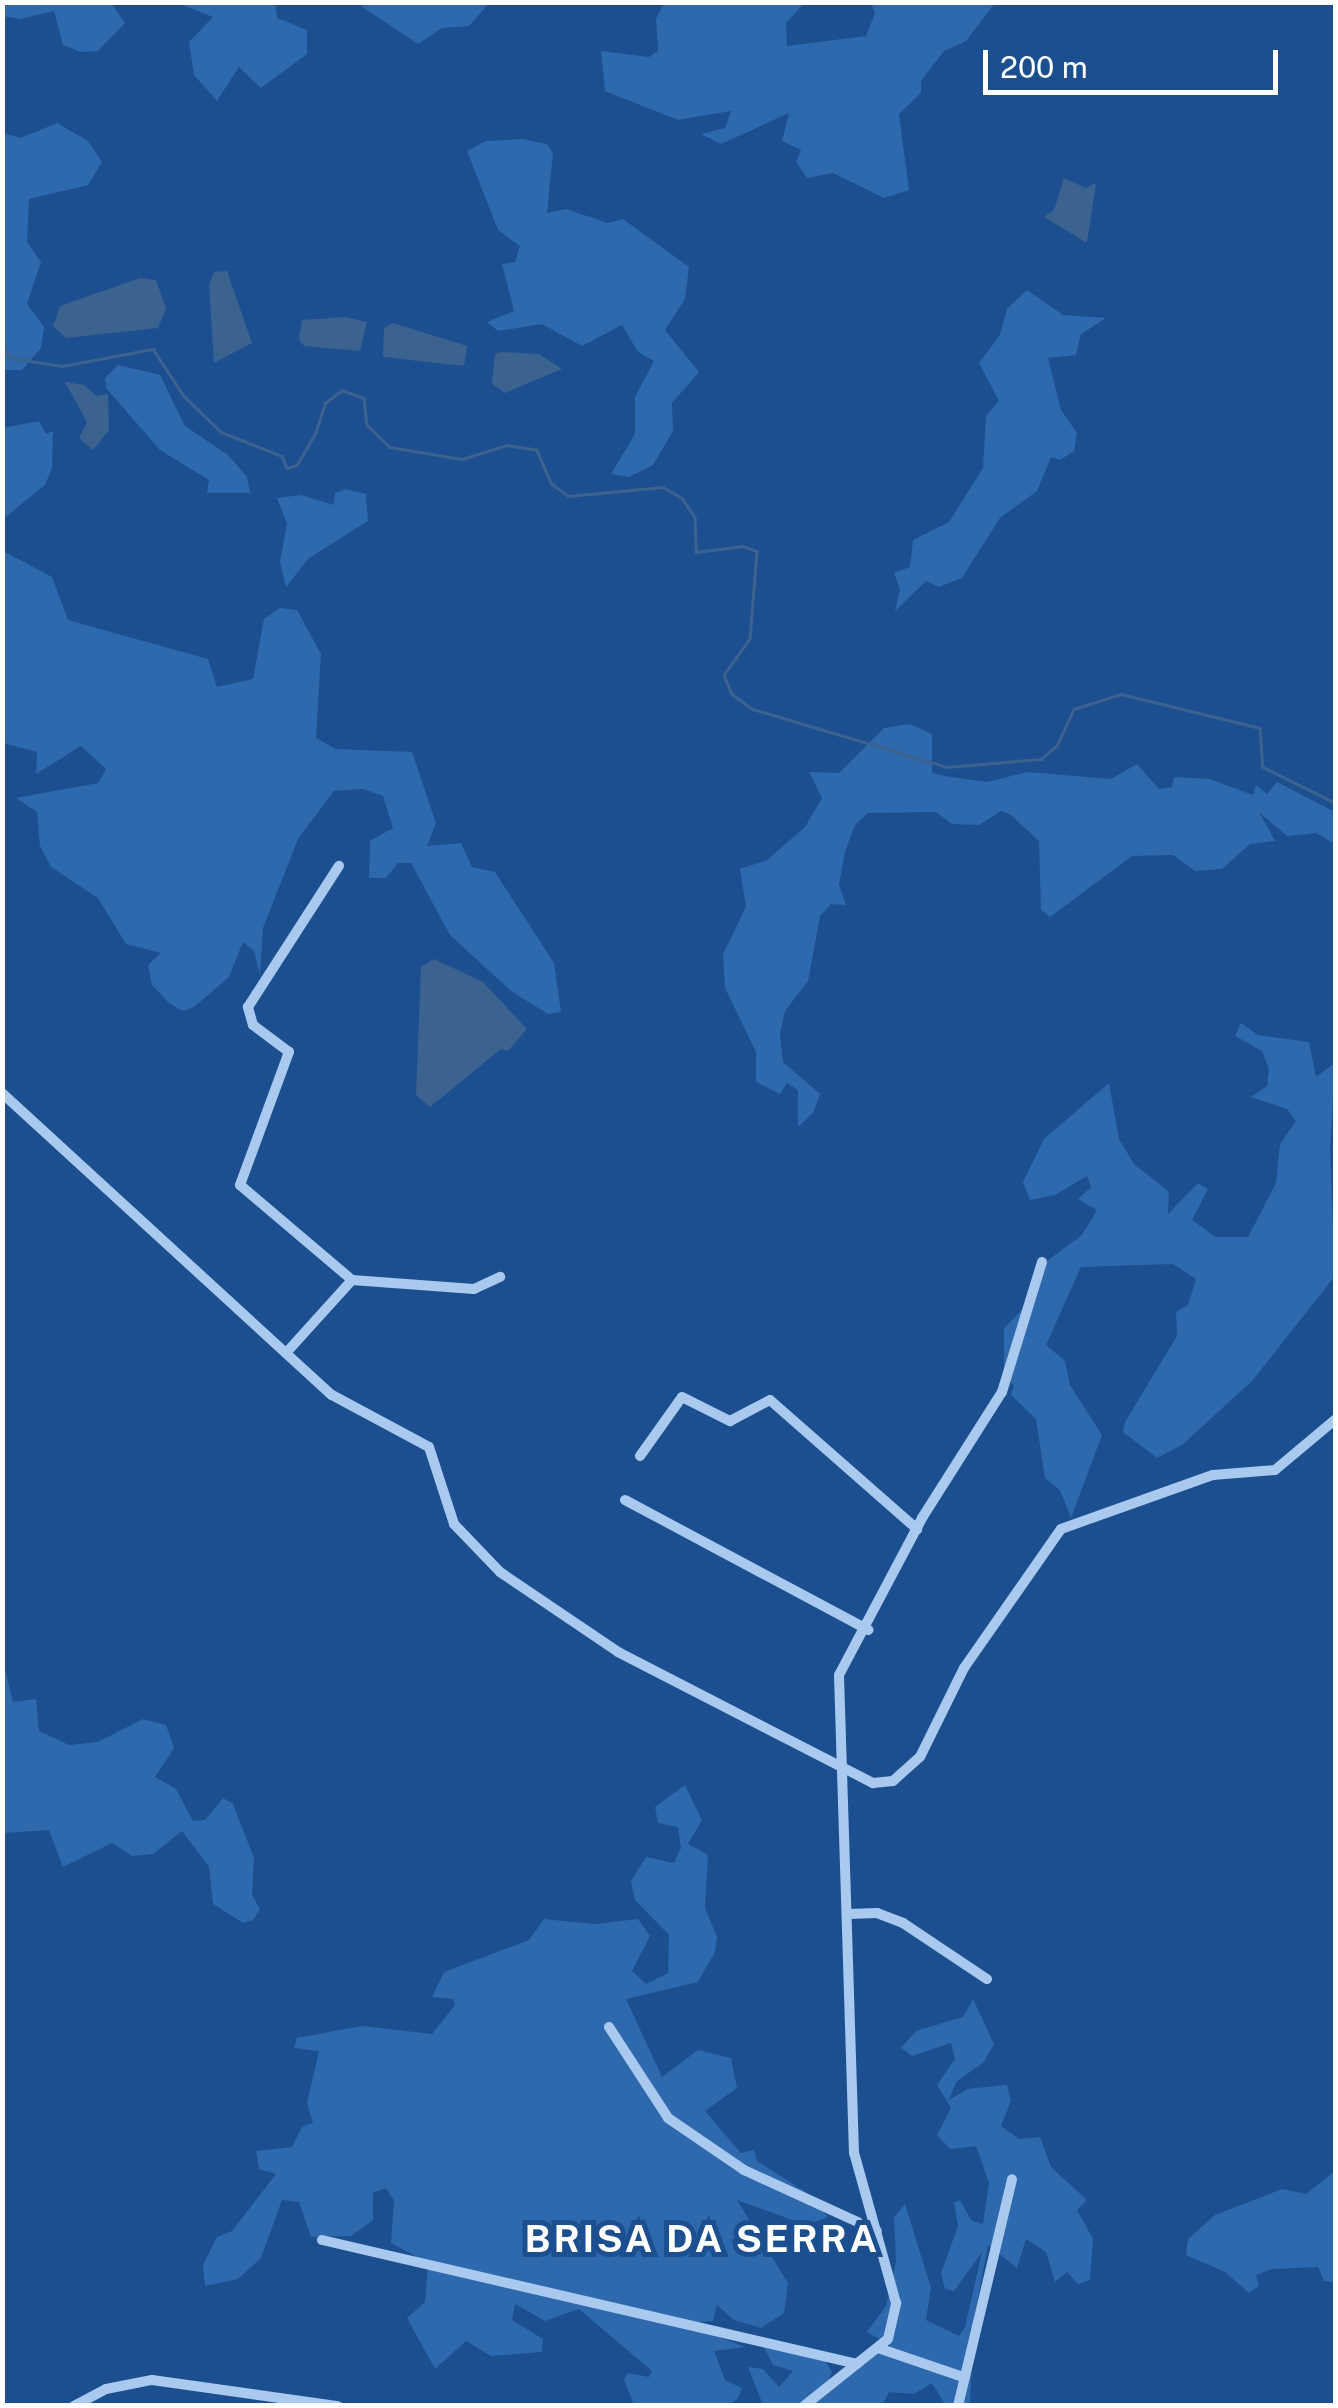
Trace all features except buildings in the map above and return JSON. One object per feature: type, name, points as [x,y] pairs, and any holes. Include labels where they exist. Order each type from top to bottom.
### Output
[{"type":"street","points":[[340,866],[248,1006],[253,1025],[289,1052],[238,1181],[352,1280],[474,1289],[500,1277]]},
{"type":"street","points":[[2,1093],[347,1404],[429,1447],[454,1524],[500,1572],[618,1652],[843,1772],[873,1784],[893,1782],[920,1757],[964,1668],[1061,1529],[1214,1476],[1275,1470],[1336,1419]]},
{"type":"street","points":[[804,2406],[878,2348],[892,2329],[896,2302],[854,2154],[839,1675],[868,1630],[917,1530],[1010,1376],[1025,1300],[1042,1262]]},
{"type":"street","points":[[286,1353],[352,1280]]},
{"type":"street","points":[[640,1456],[682,1397],[730,1420],[770,1400],[917,1530]]},
{"type":"street","points":[[624,1500],[868,1630]]},
{"type":"street","points":[[849,1914],[878,1913],[903,1923],[986,1979]]},
{"type":"street","points":[[609,2027],[668,2118],[744,2170],[878,2231]]},
{"type":"street","points":[[958,2406],[1012,2179]]},
{"type":"street","points":[[322,2240],[857,2364]]},
{"type":"street","points":[[878,2348],[964,2378]]},
{"type":"street","points":[[74,2406],[106,2388],[152,2380],[338,2406]]},
{"type":"shaded area","points":[[175,2],[275,3],[277,18],[307,30],[307,54],[261,88],[239,67],[217,101],[194,75],[189,42],[213,17]]},
{"type":"shaded area","points":[[2,3],[111,3],[125,23],[98,51],[80,52],[63,45],[54,11],[20,19],[3,16]]},
{"type":"shaded area","points":[[489,3],[469,26],[442,28],[418,44],[361,6]]},
{"type":"shaded area","points":[[664,3],[804,3],[786,23],[787,46],[866,36],[875,13],[871,3],[995,3],[966,41],[944,51],[921,81],[921,93],[899,114],[909,190],[884,198],[833,173],[807,178],[796,162],[801,150],[782,141],[789,113],[721,144],[701,134],[725,128],[731,111],[678,120],[605,91],[601,51],[649,57],[658,51],[656,19]]},
{"type":"shaded area","points":[[57,123],[88,141],[102,162],[88,185],[29,199],[27,242],[41,262],[27,304],[44,327],[41,348],[22,370],[3,370],[3,133],[21,138]]},
{"type":"shaded area","points":[[522,139],[547,144],[553,153],[547,213],[566,209],[608,223],[623,219],[689,267],[685,299],[665,330],[699,372],[672,403],[673,431],[653,465],[629,477],[611,474],[635,434],[635,397],[654,361],[638,352],[622,325],[582,346],[542,324],[498,331],[487,322],[514,311],[502,264],[515,262],[520,246],[498,230],[467,151],[486,141]]},
{"type":"shaded area","points":[[1064,178],[1086,188],[1096,183],[1087,243],[1044,217],[1054,210]]},
{"type":"shaded area","points":[[227,271],[252,343],[214,363],[209,285],[214,272]]},
{"type":"shaded area","points":[[140,278],[156,280],[160,291],[166,309],[158,328],[66,338],[53,326],[60,306]]},
{"type":"shaded area","points":[[1027,290],[1063,315],[1106,318],[1081,334],[1076,355],[1048,358],[1061,410],[1077,433],[1074,451],[1060,460],[1051,457],[1037,491],[1000,518],[962,578],[939,587],[926,581],[895,611],[900,589],[894,573],[910,567],[913,540],[949,522],[983,468],[986,416],[999,401],[979,363],[1000,335],[1007,309]]},
{"type":"shaded area","points":[[345,317],[367,322],[360,351],[304,346],[299,339],[302,320]]},
{"type":"shaded area","points":[[393,323],[467,346],[464,366],[383,357],[384,328]]},
{"type":"shaded area","points":[[495,354],[539,354],[562,369],[505,393],[492,384]]},
{"type":"shaded area","points":[[118,365],[160,375],[185,426],[228,455],[247,477],[250,493],[207,493],[209,480],[160,450],[106,388],[105,378]]},
{"type":"shaded area","points":[[65,382],[84,385],[96,396],[108,394],[109,430],[93,450],[79,438],[87,422]]},
{"type":"shaded area","points":[[39,421],[46,434],[53,431],[52,468],[45,485],[3,519],[3,428]]},
{"type":"shaded area","points":[[346,489],[366,494],[368,521],[309,558],[286,587],[280,562],[287,524],[277,498],[301,495],[334,505],[335,493]]},
{"type":"shaded area","points":[[3,551],[52,577],[68,620],[208,659],[217,687],[253,679],[264,619],[280,608],[297,610],[321,654],[316,738],[336,749],[412,752],[436,823],[427,846],[461,843],[472,867],[495,872],[554,963],[561,1012],[548,1014],[511,991],[450,935],[411,863],[398,863],[386,878],[369,878],[370,841],[393,828],[383,796],[363,789],[334,791],[298,839],[263,928],[260,975],[254,951],[243,942],[229,977],[194,1007],[182,1011],[168,1002],[152,985],[148,965],[161,953],[126,944],[98,898],[51,867],[40,846],[37,812],[16,798],[98,783],[106,769],[81,746],[36,774],[37,752],[3,743]]},
{"type":"shaded area","points":[[910,724],[932,734],[932,773],[944,776],[987,782],[1027,772],[1111,779],[1137,764],[1159,789],[1172,787],[1174,777],[1209,779],[1253,795],[1256,785],[1267,794],[1277,782],[1335,812],[1335,844],[1316,833],[1287,836],[1259,812],[1275,841],[1250,844],[1222,869],[1195,871],[1173,855],[1132,856],[1050,917],[1041,910],[1039,841],[1011,815],[1001,811],[979,825],[952,824],[936,812],[868,813],[855,825],[845,852],[839,884],[846,905],[831,904],[820,916],[808,981],[785,1011],[780,1034],[783,1062],[820,1094],[813,1113],[798,1127],[798,1090],[787,1083],[780,1094],[756,1082],[756,1052],[725,988],[723,954],[746,907],[740,869],[767,860],[805,827],[822,798],[809,772],[839,773],[884,728]]},
{"type":"shaded area","points":[[434,959],[483,982],[527,1029],[508,1051],[501,1049],[430,1107],[416,1095],[421,967]]},
{"type":"shaded area","points":[[1241,1023],[1258,1035],[1309,1042],[1316,1077],[1335,1063],[1330,1150],[1335,1276],[1252,1381],[1182,1445],[1157,1458],[1123,1432],[1125,1422],[1177,1336],[1176,1312],[1188,1305],[1196,1279],[1173,1264],[1081,1267],[1046,1345],[1065,1361],[1070,1385],[1102,1435],[1071,1518],[1060,1490],[1045,1478],[1036,1419],[1011,1395],[1014,1386],[1004,1375],[1004,1328],[1024,1308],[1047,1261],[1082,1235],[1097,1210],[1078,1199],[1091,1187],[1087,1176],[1055,1195],[1030,1200],[1023,1182],[1044,1139],[1109,1083],[1119,1139],[1134,1164],[1169,1192],[1168,1214],[1198,1183],[1208,1189],[1192,1220],[1216,1237],[1248,1237],[1276,1183],[1280,1144],[1296,1121],[1287,1109],[1251,1097],[1267,1086],[1269,1069],[1262,1051],[1235,1036]]},
{"type":"shaded area","points":[[2,1657],[13,1702],[36,1699],[39,1731],[69,1745],[98,1742],[143,1719],[166,1725],[174,1748],[155,1777],[176,1789],[193,1821],[205,1820],[223,1798],[233,1804],[254,1858],[252,1895],[260,1909],[253,1920],[243,1923],[213,1904],[209,1867],[182,1831],[153,1854],[132,1856],[112,1843],[63,1867],[49,1830],[3,1833]]},
{"type":"shaded area","points":[[685,1785],[702,1820],[688,1844],[708,1855],[705,1908],[717,1937],[715,1952],[698,1982],[626,1999],[662,2077],[698,2050],[731,2058],[737,2088],[705,2111],[741,2153],[754,2150],[757,2161],[804,2191],[828,2217],[806,2225],[737,2200],[788,2283],[784,2313],[761,2328],[734,2320],[717,2305],[713,2321],[684,2323],[745,2347],[714,2351],[725,2380],[742,2388],[738,2398],[729,2405],[634,2405],[624,2380],[628,2373],[649,2377],[652,2371],[579,2309],[545,2321],[515,2304],[512,2320],[543,2339],[542,2352],[491,2356],[466,2341],[435,2369],[407,2318],[425,2302],[428,2263],[391,2243],[394,2201],[386,2188],[373,2193],[373,2220],[351,2236],[311,2237],[299,2202],[282,2200],[261,2258],[238,2279],[205,2286],[203,2265],[217,2237],[232,2231],[276,2174],[259,2169],[256,2151],[292,2147],[302,2127],[313,2123],[307,2103],[319,2051],[294,2048],[297,2038],[361,2026],[432,2034],[455,2005],[453,1999],[432,1997],[444,1972],[529,1940],[544,1919],[594,1924],[638,1919],[650,1936],[632,1971],[646,1984],[668,1973],[669,1935],[635,1900],[631,1881],[646,1857],[674,1863],[681,1848],[678,1827],[658,1823],[655,1807]]},
{"type":"shaded area","points":[[973,1999],[994,2044],[984,2062],[956,2082],[949,2100],[967,2089],[1007,2085],[1011,2101],[1001,2126],[1019,2139],[1040,2137],[1051,2167],[1087,2200],[1077,2210],[1093,2239],[1090,2280],[1078,2284],[1067,2272],[1055,2282],[1046,2252],[1026,2239],[1017,2268],[988,2245],[974,2319],[970,2405],[945,2405],[932,2383],[914,2394],[889,2392],[882,2405],[763,2405],[748,2367],[763,2369],[779,2387],[793,2371],[773,2365],[763,2346],[823,2357],[832,2372],[824,2392],[890,2345],[867,2332],[886,2306],[896,2261],[894,2218],[905,2204],[931,2288],[926,2320],[959,2336],[965,2327],[982,2252],[954,2291],[945,2289],[941,2273],[958,2226],[954,2203],[960,2200],[971,2220],[983,2224],[989,2183],[976,2146],[950,2149],[937,2135],[951,2108],[937,2085],[955,2059],[951,2043],[912,2056],[901,2048],[916,2031],[963,2017]]},
{"type":"shaded area","points":[[1335,2171],[1335,2282],[1324,2281],[1318,2267],[1272,2269],[1256,2275],[1259,2286],[1249,2293],[1225,2272],[1186,2255],[1188,2239],[1215,2215],[1282,2189],[1306,2194]]},
{"type":"waterway","points":[[2,344],[11,358],[62,366],[153,349],[184,396],[221,432],[282,456],[287,468],[297,465],[315,434],[325,403],[342,390],[364,398],[367,425],[390,447],[462,459],[507,445],[537,450],[551,483],[568,496],[663,487],[682,498],[695,517],[696,552],[743,546],[757,551],[750,639],[724,675],[732,694],[753,709],[947,767],[1041,759],[1057,745],[1074,709],[1121,694],[1260,728],[1263,767],[1336,803]]},
{"type":"district","name":"BRISA DA SERRA","points":[[702,2239]]}]
